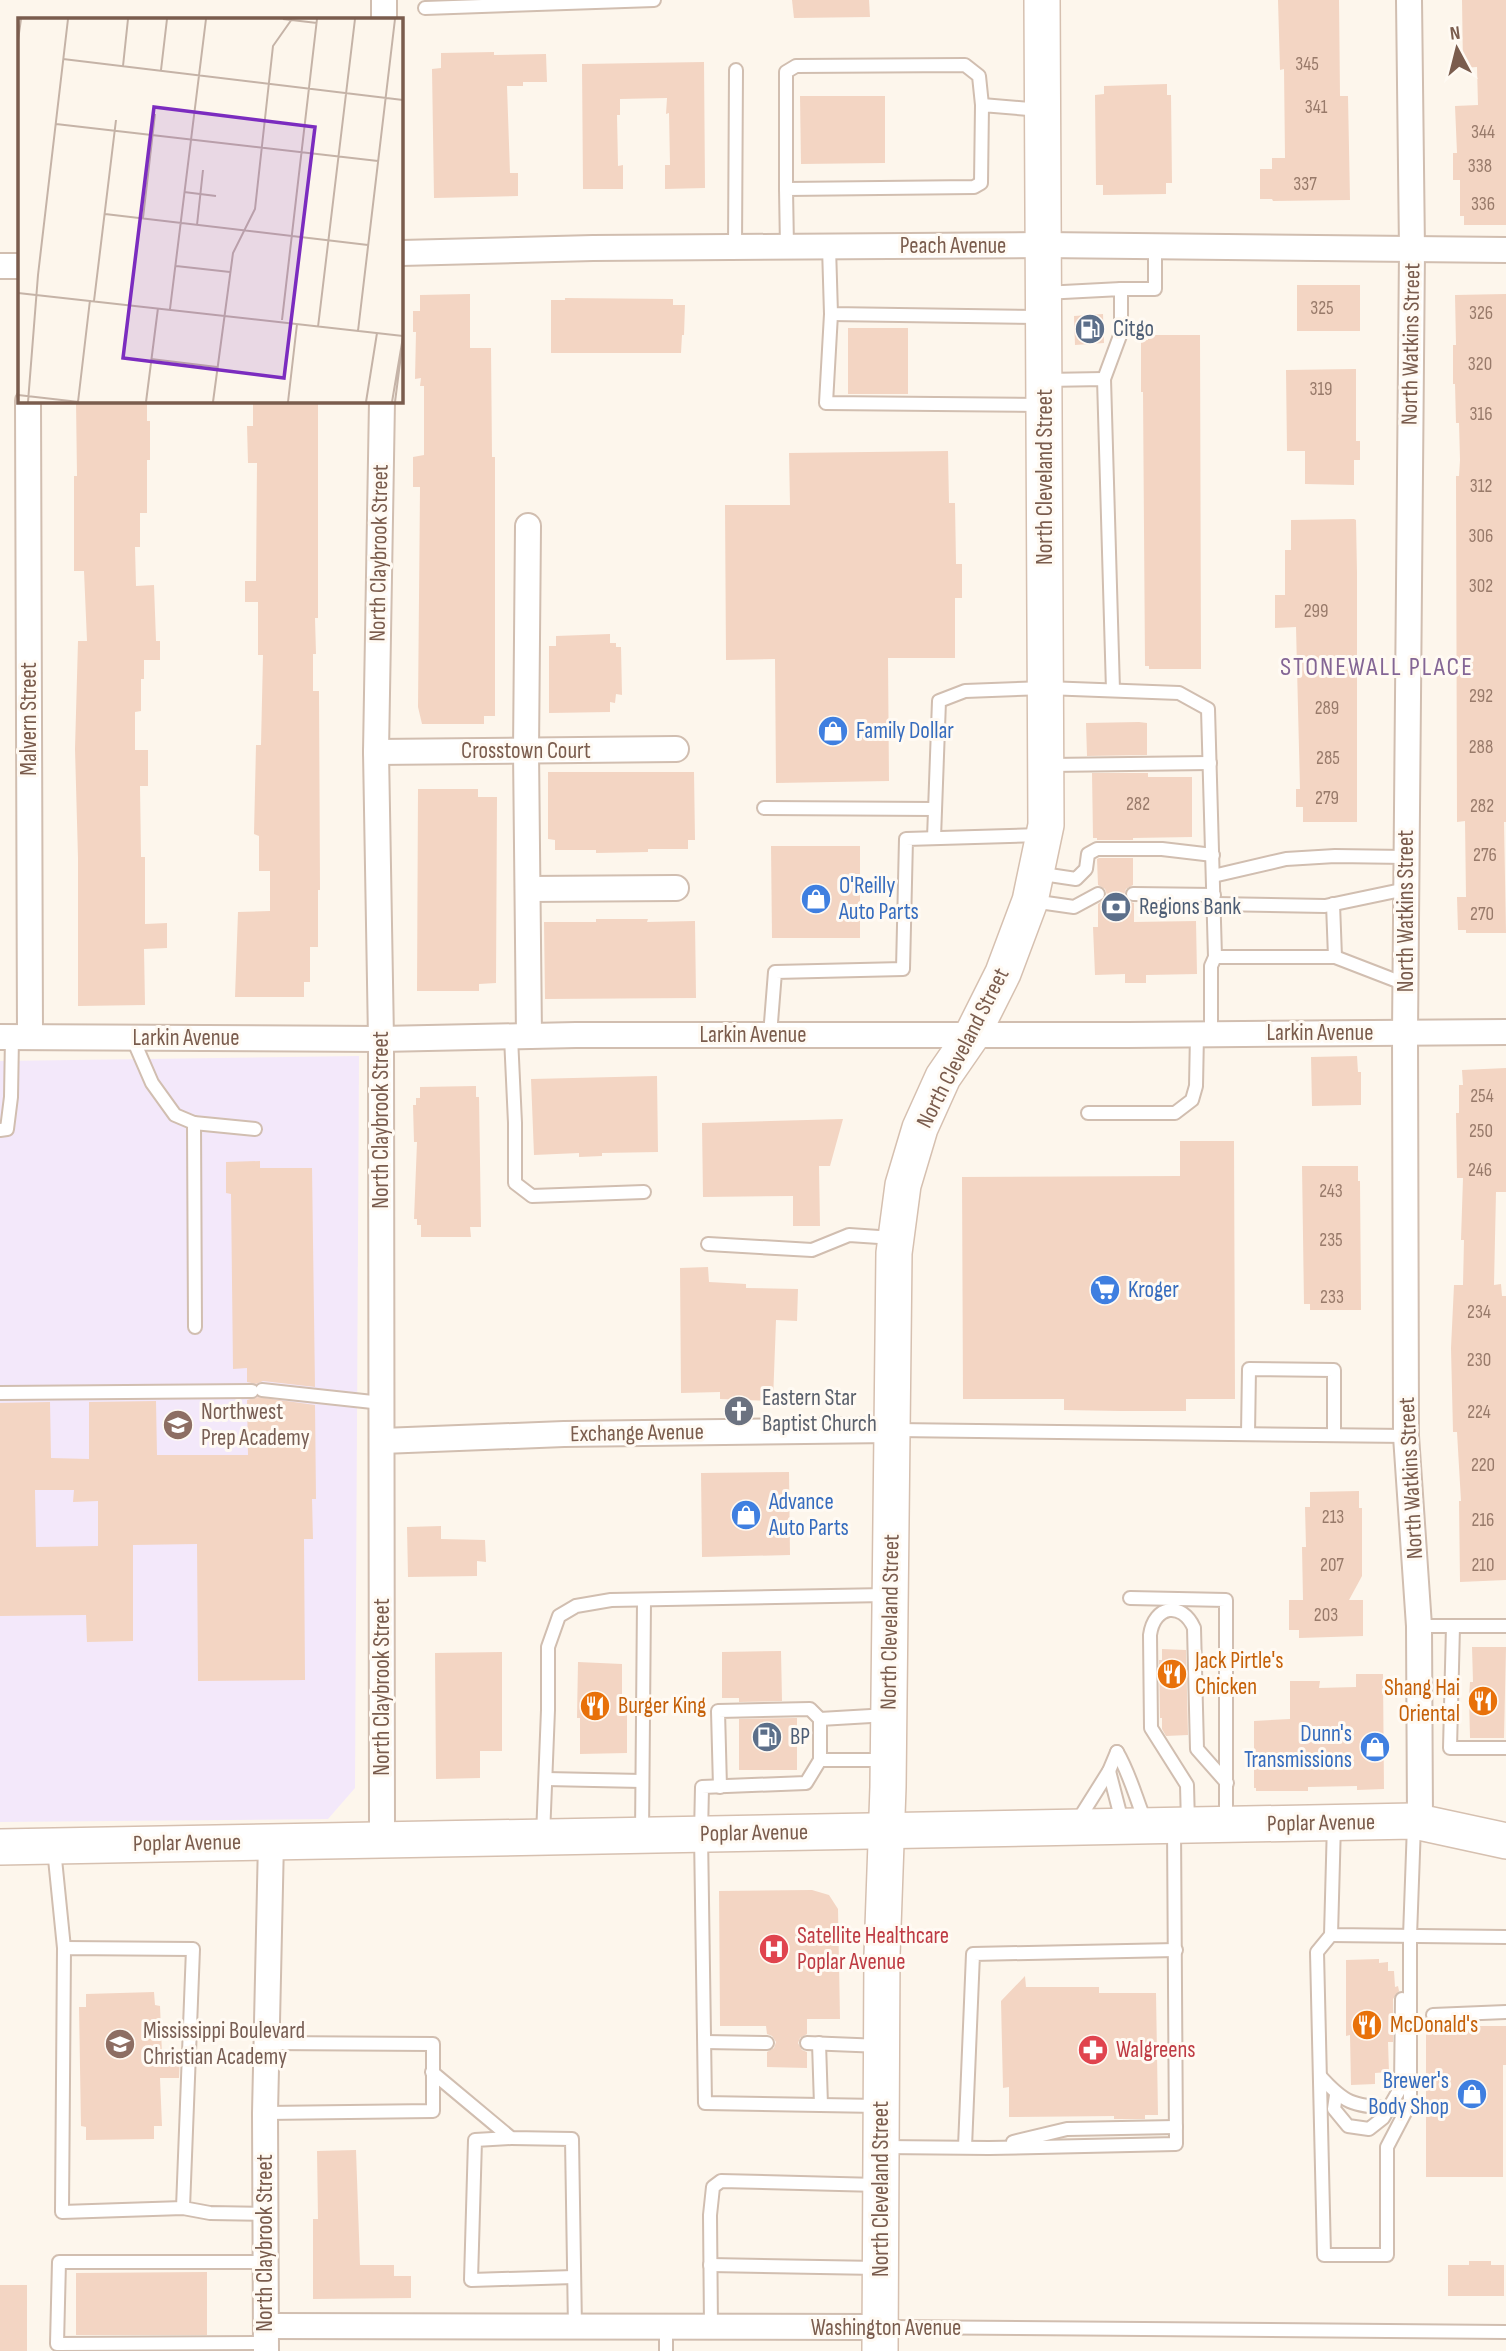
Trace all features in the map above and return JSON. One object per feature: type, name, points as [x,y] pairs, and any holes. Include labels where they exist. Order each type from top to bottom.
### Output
[{"type":"main road","name":"North Cleveland Street","points":[[880,2339],[881,2046],[896,1238],[903,1185],[920,1128],[943,1077],[972,1035],[1003,973],[1033,887],[1046,825],[1042,0]]},
{"type":"main road","name":"Poplar Avenue","points":[[0,1847],[1417,1821],[1506,1841]]},
{"type":"street","points":[[384,0],[384,18]]},
{"type":"street","name":"North Watkins Street","points":[[1409,0],[1412,250],[1405,984],[1406,1436],[1419,1626],[1417,1821]]},
{"type":"street","name":"Peach Avenue","points":[[402,253],[1044,245],[1506,250]]},
{"type":"street","points":[[0,266],[18,266]]},
{"type":"street","name":"Malvern Street","points":[[14,1037],[28,402]]},
{"type":"street","name":"North Claybrook Street","points":[[382,402],[376,752],[381,1040],[382,1839]]},
{"type":"street","points":[[520,1036],[528,888],[528,526]]},
{"type":"street","name":"Crosstown Court","points":[[376,752],[676,749]]},
{"type":"street","points":[[528,888],[676,888]]},
{"type":"street","name":"Larkin Avenue","points":[[14,1037],[381,1040],[520,1036],[1506,1032]]},
{"type":"street","name":"Exchange Avenue","points":[[382,1441],[564,1434],[892,1430]]},
{"type":"street","name":"North Claybrook Street","points":[[266,2340],[265,2113],[271,1841]]},
{"type":"street","name":"Washington Avenue","points":[[266,2340],[575,2328],[666,2339],[711,2327],[880,2339]]},
{"type":"lane","points":[[425,8],[654,0]]},
{"type":"lane","points":[[786,189],[974,187],[981,183],[982,105],[979,76],[965,65],[796,66],[786,72],[786,189],[788,247]]},
{"type":"lane","points":[[735,247],[736,70]]},
{"type":"lane","points":[[982,105],[1042,110]]},
{"type":"lane","points":[[829,247],[831,314],[826,403],[1044,393],[1104,379]]},
{"type":"lane","points":[[831,314],[1044,305],[1121,289],[1155,289],[1155,247]]},
{"type":"lane","points":[[1113,691],[1104,379],[1121,333],[1121,289]]},
{"type":"lane","points":[[934,838],[939,701],[965,691],[1046,688],[1179,693],[1209,709],[1215,957],[1211,965],[1204,1034],[1192,1100],[1175,1113],[1088,1113]]},
{"type":"lane","points":[[1046,765],[1210,763]]},
{"type":"lane","points":[[764,808],[935,809]]},
{"type":"lane","points":[[770,1035],[775,972],[903,969],[906,839],[1044,835]]},
{"type":"lane","points":[[1033,887],[1076,879],[1086,869],[1088,855],[1097,849],[1162,849],[1213,855]]},
{"type":"lane","points":[[1213,876],[1286,859],[1335,856],[1406,857]]},
{"type":"lane","points":[[1033,887],[1074,907],[1098,894]]},
{"type":"lane","points":[[1133,894],[1325,906],[1406,889]]},
{"type":"lane","points":[[1334,904],[1335,957]]},
{"type":"lane","points":[[1215,957],[1335,957],[1405,984]]},
{"type":"lane","points":[[520,1036],[515,1183],[532,1196],[644,1192]]},
{"type":"lane","points":[[0,1130],[7,1129],[9,1118],[14,1037]]},
{"type":"lane","points":[[132,1037],[152,1083],[174,1115],[194,1123],[255,1129]]},
{"type":"lane","points":[[194,1123],[195,1327]]},
{"type":"lane","points":[[708,1244],[812,1250],[849,1235],[896,1238]]},
{"type":"lane","points":[[1248,1434],[1249,1369],[1335,1370],[1334,1436]]},
{"type":"lane","points":[[0,1393],[257,1391],[382,1404]]},
{"type":"lane","points":[[892,1430],[1406,1436]]},
{"type":"lane","points":[[543,1836],[548,1647],[559,1616],[576,1606],[611,1601],[890,1595]]},
{"type":"lane","points":[[1130,1598],[1226,1600],[1226,1824]]},
{"type":"lane","points":[[642,1835],[643,1601]]},
{"type":"lane","points":[[1158,1826],[1187,1785],[1151,1728],[1150,1634],[1157,1615],[1164,1612],[1181,1612],[1189,1618],[1194,1628],[1196,1749],[1227,1783]]},
{"type":"lane","points":[[1419,1626],[1506,1626]]},
{"type":"lane","points":[[1453,1626],[1450,1748],[1506,1748]]},
{"type":"lane","points":[[720,1787],[718,1711],[810,1709],[820,1719],[820,1760],[806,1783],[720,1787],[702,1787],[705,2103],[882,2106]]},
{"type":"lane","points":[[820,1719],[888,1715]]},
{"type":"lane","points":[[881,2147],[1176,2144],[1176,1950],[1158,1826],[1131,1787],[1126,1767],[1117,1752],[1109,1771],[1074,1827]]},
{"type":"lane","points":[[820,1760],[888,1760]]},
{"type":"lane","points":[[1109,1771],[1158,1826]]},
{"type":"lane","points":[[546,1779],[642,1781]]},
{"type":"lane","points":[[1334,1823],[1331,1934],[1317,1952],[1324,2255],[1387,2255],[1387,2147],[1410,2103],[1410,1936],[1417,1821]]},
{"type":"lane","points":[[54,1845],[64,1948],[62,2212],[183,2208],[210,2213],[265,2214]]},
{"type":"lane","points":[[1331,1934],[1506,1937]]},
{"type":"lane","points":[[64,1948],[193,1949],[183,2208]]},
{"type":"lane","points":[[965,2147],[973,1954],[1176,1950]]},
{"type":"lane","points":[[1336,2095],[1334,2109],[1348,2126],[1369,2129],[1383,2118],[1401,2087],[1402,1969],[1410,1958]]},
{"type":"lane","points":[[1433,2015],[1506,2012]]},
{"type":"lane","points":[[705,2042],[766,2043]]},
{"type":"lane","points":[[265,2113],[433,2111],[433,2044],[266,2043]]},
{"type":"lane","points":[[821,2105],[813,2043],[881,2046]]},
{"type":"lane","points":[[432,2072],[511,2138]]},
{"type":"lane","points":[[1320,2076],[1336,2095],[1360,2107],[1389,2108]]},
{"type":"lane","points":[[574,2277],[471,2280],[475,2140],[572,2139],[575,2328]]},
{"type":"lane","points":[[711,2327],[712,2187],[721,2181],[880,2185]]},
{"type":"lane","points":[[265,2262],[59,2262],[57,2344],[266,2340]]},
{"type":"lane","points":[[710,2265],[880,2268]]},
{"type":"lane","name":"Washington Avenue","points":[[880,2339],[1506,2332]]},
{"type":"shaded area","name":"Northwest Prep Academy","points":[[359,1056],[355,1788],[328,1819],[0,1822],[0,1061]]},
{"type":"building","points":[[792,0],[869,0],[870,17],[794,18]]},
{"type":"building","points":[[1278,0],[1339,0],[1340,96],[1348,96],[1350,200],[1260,199],[1260,169],[1272,169],[1272,158],[1285,158],[1284,69],[1280,70]]},
{"type":"building","points":[[1462,0],[1506,0],[1506,225],[1464,225],[1464,216],[1460,216],[1460,180],[1453,180],[1453,153],[1457,153],[1455,106],[1478,105],[1477,67],[1463,68]]},
{"type":"building","points":[[494,52],[494,55],[546,54],[547,82],[523,82],[523,86],[507,86],[510,173],[518,173],[518,196],[434,198],[432,69],[441,68],[441,53]]},
{"type":"building","points":[[704,62],[705,188],[665,189],[665,165],[670,165],[667,98],[620,99],[620,115],[617,115],[618,166],[623,165],[623,189],[583,189],[582,64]]},
{"type":"building","points":[[1167,84],[1167,95],[1171,95],[1172,183],[1166,183],[1166,194],[1103,195],[1103,185],[1096,185],[1095,95],[1104,94],[1104,86]]},
{"type":"building","points":[[800,96],[885,96],[885,163],[801,164]]},
{"type":"building","points":[[1297,285],[1360,285],[1360,331],[1297,331]]},
{"type":"building","points":[[470,294],[470,348],[491,348],[492,457],[495,457],[495,716],[484,716],[484,724],[422,724],[418,707],[420,487],[413,487],[413,457],[424,455],[424,386],[420,386],[421,378],[415,379],[416,332],[413,332],[413,311],[420,311],[420,295]]},
{"type":"building","points":[[1506,294],[1506,933],[1466,933],[1466,930],[1458,930],[1457,897],[1466,897],[1465,821],[1457,822],[1456,476],[1459,476],[1460,460],[1459,423],[1456,423],[1453,384],[1453,345],[1456,345],[1455,295]]},
{"type":"building","points":[[673,299],[673,305],[685,305],[681,353],[551,353],[551,300]]},
{"type":"building","points":[[1103,314],[1104,343],[1075,345],[1074,316]]},
{"type":"building","points":[[848,328],[908,328],[908,394],[848,394]]},
{"type":"building","points":[[1148,335],[1200,335],[1201,669],[1149,669],[1149,666],[1145,666],[1141,340],[1148,340]]},
{"type":"building","points":[[1356,369],[1356,441],[1360,441],[1360,460],[1354,460],[1354,485],[1305,484],[1305,451],[1287,451],[1286,370]]},
{"type":"building","points":[[76,402],[147,402],[150,460],[147,460],[147,513],[140,513],[140,547],[135,547],[136,586],[154,585],[156,641],[160,641],[160,660],[144,660],[141,711],[135,712],[135,750],[148,750],[148,786],[140,786],[141,857],[145,857],[145,924],[167,923],[167,948],[144,949],[145,1005],[78,1006],[75,749],[78,641],[87,641],[84,571],[74,571],[74,476],[77,476]]},
{"type":"building","points":[[253,402],[318,402],[318,618],[315,618],[313,691],[319,691],[320,890],[318,947],[310,947],[310,982],[304,982],[304,997],[235,997],[238,912],[270,911],[270,871],[259,871],[259,836],[254,834],[256,745],[261,745],[263,655],[258,655],[258,602],[245,602],[245,581],[256,581],[257,463],[248,463],[247,426],[253,426]]},
{"type":"building","points":[[948,451],[949,503],[955,503],[956,564],[962,564],[962,598],[955,598],[955,658],[888,658],[889,781],[776,783],[775,659],[726,660],[725,505],[790,505],[789,453]]},
{"type":"building","points":[[1354,519],[1357,573],[1357,822],[1303,822],[1303,807],[1296,807],[1296,789],[1300,789],[1296,627],[1275,628],[1275,595],[1285,595],[1285,550],[1291,550],[1291,520]]},
{"type":"building","points":[[610,634],[610,643],[621,647],[622,695],[616,694],[615,703],[610,702],[610,712],[549,713],[549,646],[556,646],[556,636]]},
{"type":"building","points":[[1086,723],[1147,723],[1147,755],[1087,756]]},
{"type":"building","points":[[548,772],[694,772],[695,840],[688,840],[688,849],[648,849],[648,852],[596,853],[596,850],[555,850],[555,840],[548,839]]},
{"type":"building","points":[[1092,773],[1148,773],[1148,777],[1192,777],[1192,837],[1133,840],[1093,838]]},
{"type":"building","points":[[418,789],[478,789],[478,797],[497,797],[496,983],[479,984],[479,991],[417,991]]},
{"type":"building","name":"O'Reilly Auto Parts","points":[[771,846],[860,846],[860,938],[772,938]]},
{"type":"building","name":"Regions Bank","points":[[1099,858],[1133,858],[1133,885],[1126,889],[1124,895],[1128,901],[1134,903],[1134,922],[1196,921],[1197,974],[1146,975],[1146,983],[1125,983],[1125,974],[1095,975],[1093,927],[1098,927],[1098,904],[1107,895],[1105,889],[1098,885]]},
{"type":"building","points":[[596,919],[695,921],[696,998],[545,999],[544,922],[596,922]]},
{"type":"building","points":[[1357,1056],[1358,1072],[1361,1072],[1361,1105],[1312,1106],[1311,1057]]},
{"type":"building","points":[[1506,1068],[1506,1192],[1496,1192],[1494,1285],[1501,1284],[1502,1296],[1506,1296],[1506,1580],[1460,1582],[1461,1501],[1457,1432],[1453,1432],[1451,1348],[1454,1285],[1463,1285],[1464,1240],[1461,1240],[1463,1178],[1457,1178],[1456,1113],[1459,1113],[1459,1085],[1463,1085],[1462,1070]]},
{"type":"building","points":[[657,1076],[658,1152],[602,1153],[602,1156],[579,1157],[579,1153],[534,1155],[531,1079]]},
{"type":"building","points":[[476,1086],[476,1097],[479,1097],[481,1227],[470,1227],[471,1237],[421,1237],[421,1225],[417,1225],[417,1219],[414,1219],[417,1142],[414,1142],[413,1105],[416,1105],[416,1098],[420,1098],[420,1087]]},
{"type":"building","points":[[843,1119],[830,1166],[819,1166],[820,1226],[793,1226],[793,1196],[703,1197],[702,1123]]},
{"type":"building","points":[[1180,1141],[1234,1141],[1235,1399],[1186,1399],[1186,1411],[1120,1411],[1064,1410],[1064,1399],[963,1399],[962,1177],[1180,1176]]},
{"type":"building","points":[[260,1161],[260,1168],[312,1168],[315,1387],[263,1381],[256,1384],[247,1382],[247,1368],[233,1369],[231,1194],[226,1193],[226,1162]]},
{"type":"building","points":[[1302,1166],[1358,1166],[1361,1310],[1310,1310],[1310,1304],[1304,1304]]},
{"type":"building","points":[[708,1267],[709,1282],[746,1284],[746,1288],[798,1289],[797,1321],[776,1320],[773,1401],[720,1399],[720,1392],[681,1393],[680,1268]]},
{"type":"building","points":[[258,1397],[315,1405],[316,1499],[312,1499],[313,1539],[304,1539],[305,1680],[198,1681],[197,1544],[133,1545],[133,1641],[87,1642],[86,1615],[0,1616],[0,1403],[50,1402],[51,1458],[89,1459],[89,1402],[156,1401],[157,1455],[248,1455],[247,1400]],"holes":[[[35,1490],[74,1490],[73,1502],[98,1501],[98,1546],[36,1547]]]},
{"type":"building","name":"Advance Auto Parts","points":[[789,1472],[790,1555],[702,1557],[701,1473]]},
{"type":"building","points":[[1359,1491],[1359,1508],[1362,1508],[1362,1576],[1349,1600],[1363,1600],[1363,1636],[1299,1638],[1299,1630],[1289,1630],[1289,1600],[1303,1600],[1302,1547],[1306,1547],[1305,1507],[1310,1507],[1310,1492]]},
{"type":"building","points":[[441,1526],[441,1539],[485,1540],[486,1562],[477,1561],[477,1576],[408,1577],[407,1527]]},
{"type":"building","points":[[1472,1647],[1506,1647],[1504,1738],[1470,1738]]},
{"type":"building","points":[[1162,1649],[1186,1650],[1188,1735],[1166,1736],[1162,1729],[1159,1660],[1162,1660]]},
{"type":"building","points":[[781,1651],[782,1701],[739,1702],[739,1698],[722,1698],[722,1652]]},
{"type":"building","points":[[502,1652],[502,1751],[480,1751],[480,1778],[436,1779],[435,1653]]},
{"type":"building","name":"Burger King","points":[[578,1662],[622,1664],[622,1712],[627,1712],[627,1753],[580,1754],[580,1718],[577,1718]]},
{"type":"building","points":[[1356,1674],[1383,1674],[1384,1789],[1357,1790],[1357,1786],[1308,1787],[1308,1791],[1256,1791],[1254,1721],[1290,1719],[1290,1681],[1320,1681],[1319,1688],[1356,1687]]},
{"type":"building","points":[[797,1718],[797,1770],[739,1770],[739,1719]]},
{"type":"building","points":[[812,1890],[829,1895],[838,1909],[840,2019],[807,2019],[807,2034],[800,2038],[798,2043],[802,2050],[807,2052],[807,2068],[767,2067],[767,2052],[774,2048],[776,2042],[767,2034],[766,2026],[720,2026],[719,1891]]},
{"type":"building","points":[[1379,1959],[1379,1963],[1388,1962],[1388,1971],[1394,1971],[1395,1987],[1398,1986],[1399,1991],[1393,1999],[1393,2042],[1388,2042],[1389,2072],[1375,2073],[1375,2084],[1351,2085],[1350,2035],[1346,2036],[1346,1960]]},
{"type":"building","points":[[1025,1976],[1026,1987],[1099,1987],[1099,1993],[1156,1993],[1158,2115],[1145,2115],[1145,2119],[1114,2119],[1114,2116],[1009,2117],[1009,2087],[1003,2088],[1001,2001]]},
{"type":"building","points":[[154,1992],[155,2005],[160,2006],[162,2054],[180,2054],[179,2078],[160,2078],[162,2126],[154,2126],[154,2139],[86,2140],[86,2127],[81,2126],[79,2007],[86,2007],[86,1994]]},
{"type":"building","points":[[1473,2026],[1506,2026],[1506,2065],[1503,2065],[1503,2177],[1426,2177],[1426,2031],[1473,2030]]},
{"type":"building","points":[[356,2150],[360,2265],[394,2265],[394,2276],[411,2276],[411,2298],[313,2299],[313,2219],[318,2219],[317,2151]]},
{"type":"building","points":[[1469,2261],[1491,2261],[1491,2265],[1504,2265],[1504,2296],[1448,2296],[1448,2265],[1469,2265]]},
{"type":"building","points":[[207,2272],[207,2335],[76,2335],[76,2273]]},
{"type":"building","points":[[0,2285],[27,2285],[27,2351],[0,2351]]},
{"type":"place","name":"Citgo","points":[[1090,329]]},
{"type":"place","name":"Family Dollar","points":[[833,731]]},
{"type":"place","name":"O'Reilly Auto Parts","points":[[816,899]]},
{"type":"place","name":"Regions Bank","points":[[1116,907]]},
{"type":"place","name":"Kroger","points":[[1105,1290]]},
{"type":"place","name":"Eastern Star Baptist Church","points":[[739,1411]]},
{"type":"place","name":"Northwest Prep Academy","points":[[178,1425]]},
{"type":"place","name":"Advance Auto Parts","points":[[746,1515]]},
{"type":"place","name":"Jack Pirtle's Chicken","points":[[1172,1674]]},
{"type":"place","name":"Shang Hai Oriental","points":[[1483,1701]]},
{"type":"place","name":"Burger King","points":[[595,1706]]},
{"type":"place","name":"BP","points":[[767,1737]]},
{"type":"place","name":"Dunn's Transmissions","points":[[1375,1747]]},
{"type":"place","name":"Satellite Healthcare Poplar Avenue","points":[[774,1949]]},
{"type":"place","name":"McDonald's","points":[[1367,2025]]},
{"type":"place","name":"Mississippi Boulevard Christian Academy","points":[[120,2044]]},
{"type":"place","name":"Walgreens","points":[[1093,2050]]},
{"type":"place","name":"Brewer's Body Shop","points":[[1472,2094]]},
{"type":"district","name":"STONEWALL PLACE","points":[[1377,667]]}]
